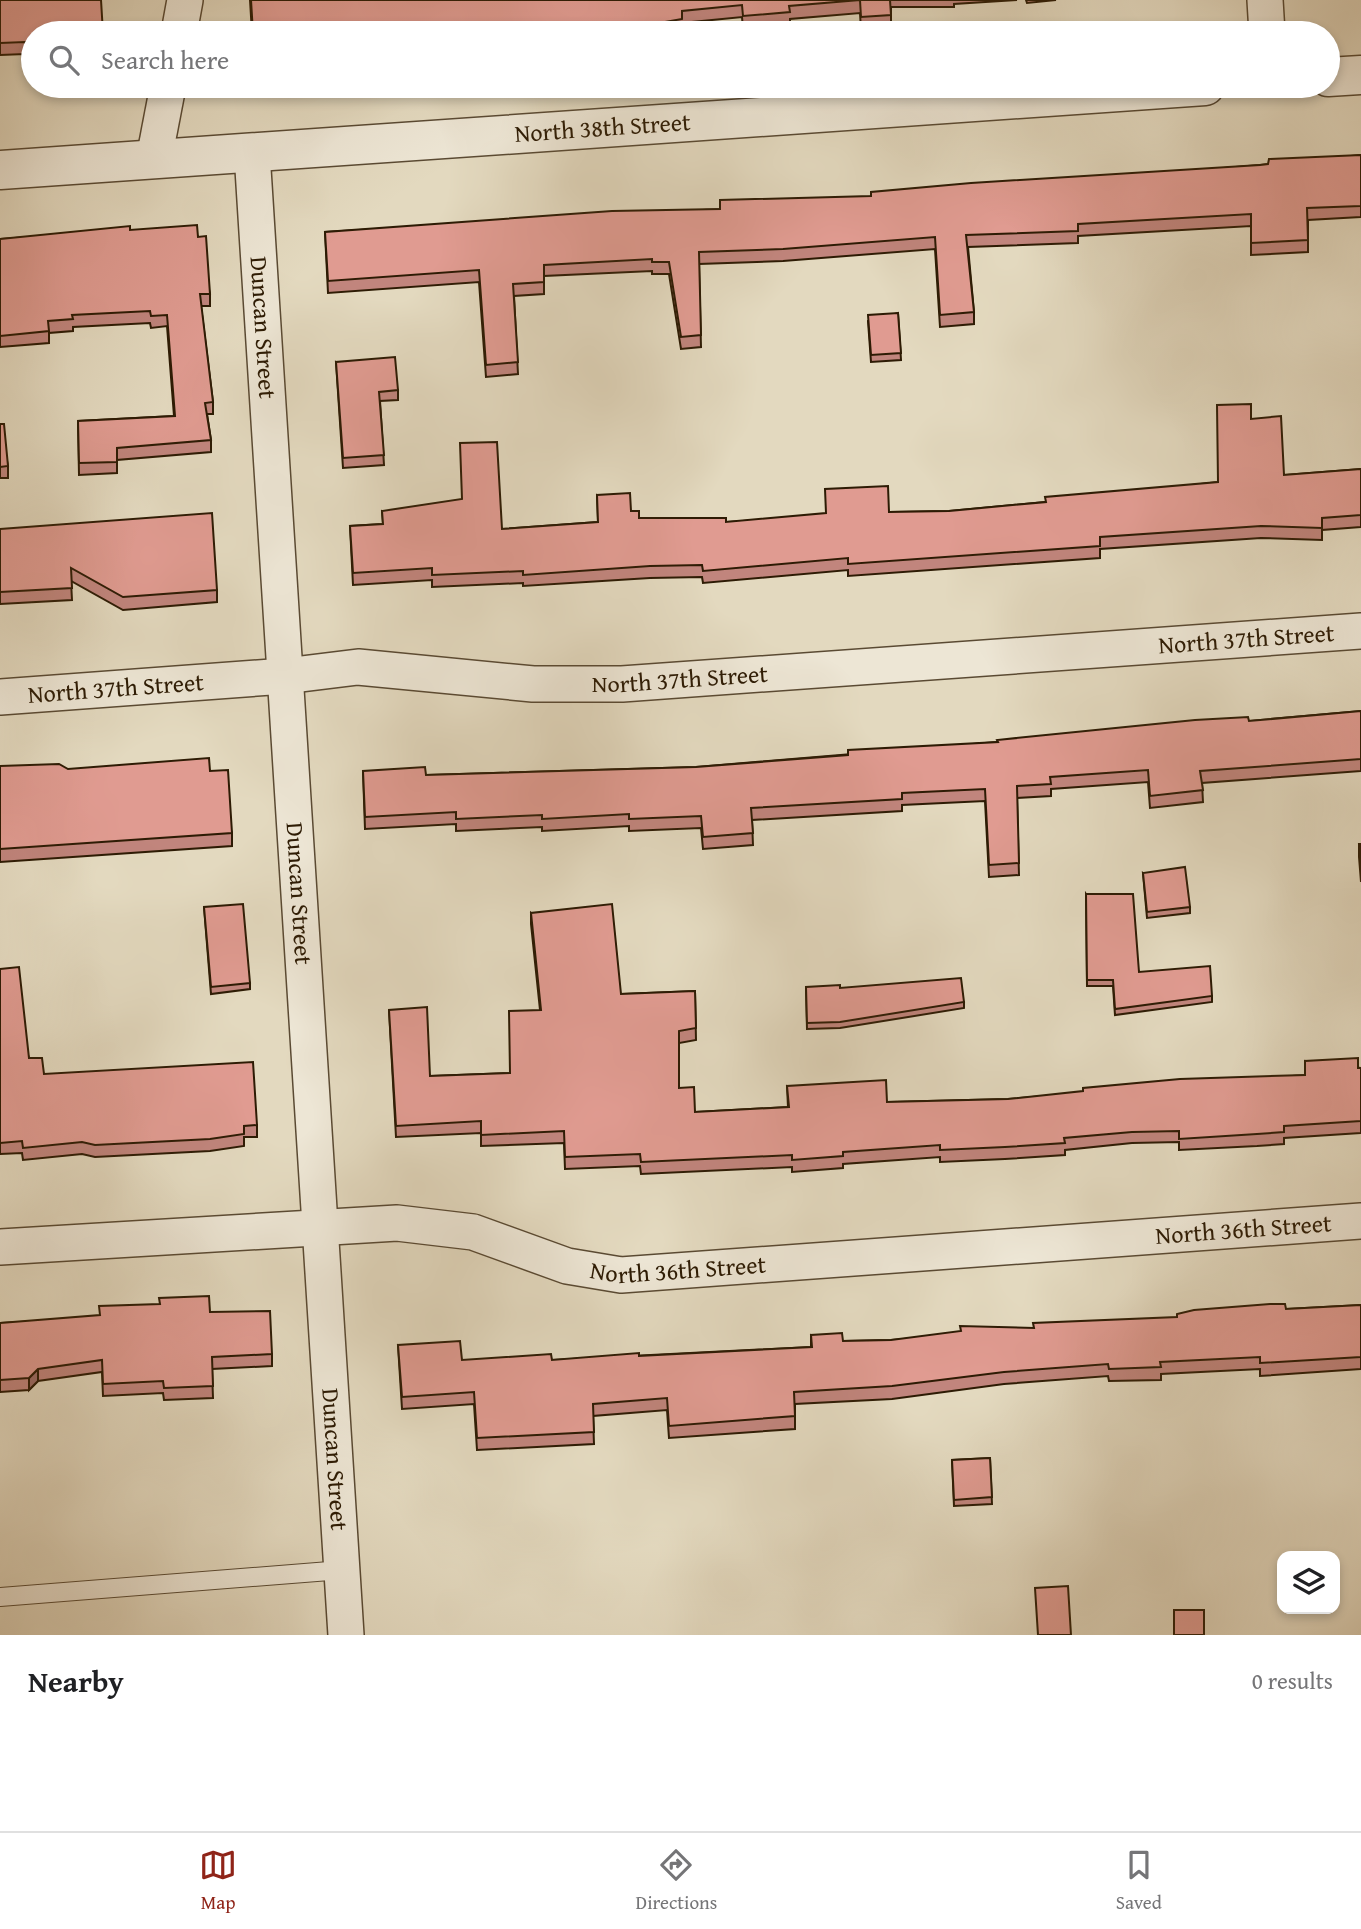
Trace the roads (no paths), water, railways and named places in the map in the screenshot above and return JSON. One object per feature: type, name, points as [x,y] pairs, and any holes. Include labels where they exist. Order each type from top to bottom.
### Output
[{"type":"street","points":[[181,21],[185,0]]},
{"type":"street","points":[[1265,0],[1266,21]]},
{"type":"street","points":[[1340,76],[1361,75]]},
{"type":"street","points":[[154,159],[166,98]]},
{"type":"street","name":"North 38th Street","points":[[0,170],[1034,98]]},
{"type":"street","name":"Duncan Street","points":[[252,153],[346,1635]]},
{"type":"street","name":"North 37th Street","points":[[0,696],[285,676],[358,667],[533,684],[622,684],[1361,631]]},
{"type":"street","name":"North 36th Street","points":[[0,1247],[397,1223],[473,1232],[567,1266],[621,1275],[1361,1222]]},
{"type":"lane","points":[[0,1597],[342,1570]]}]
